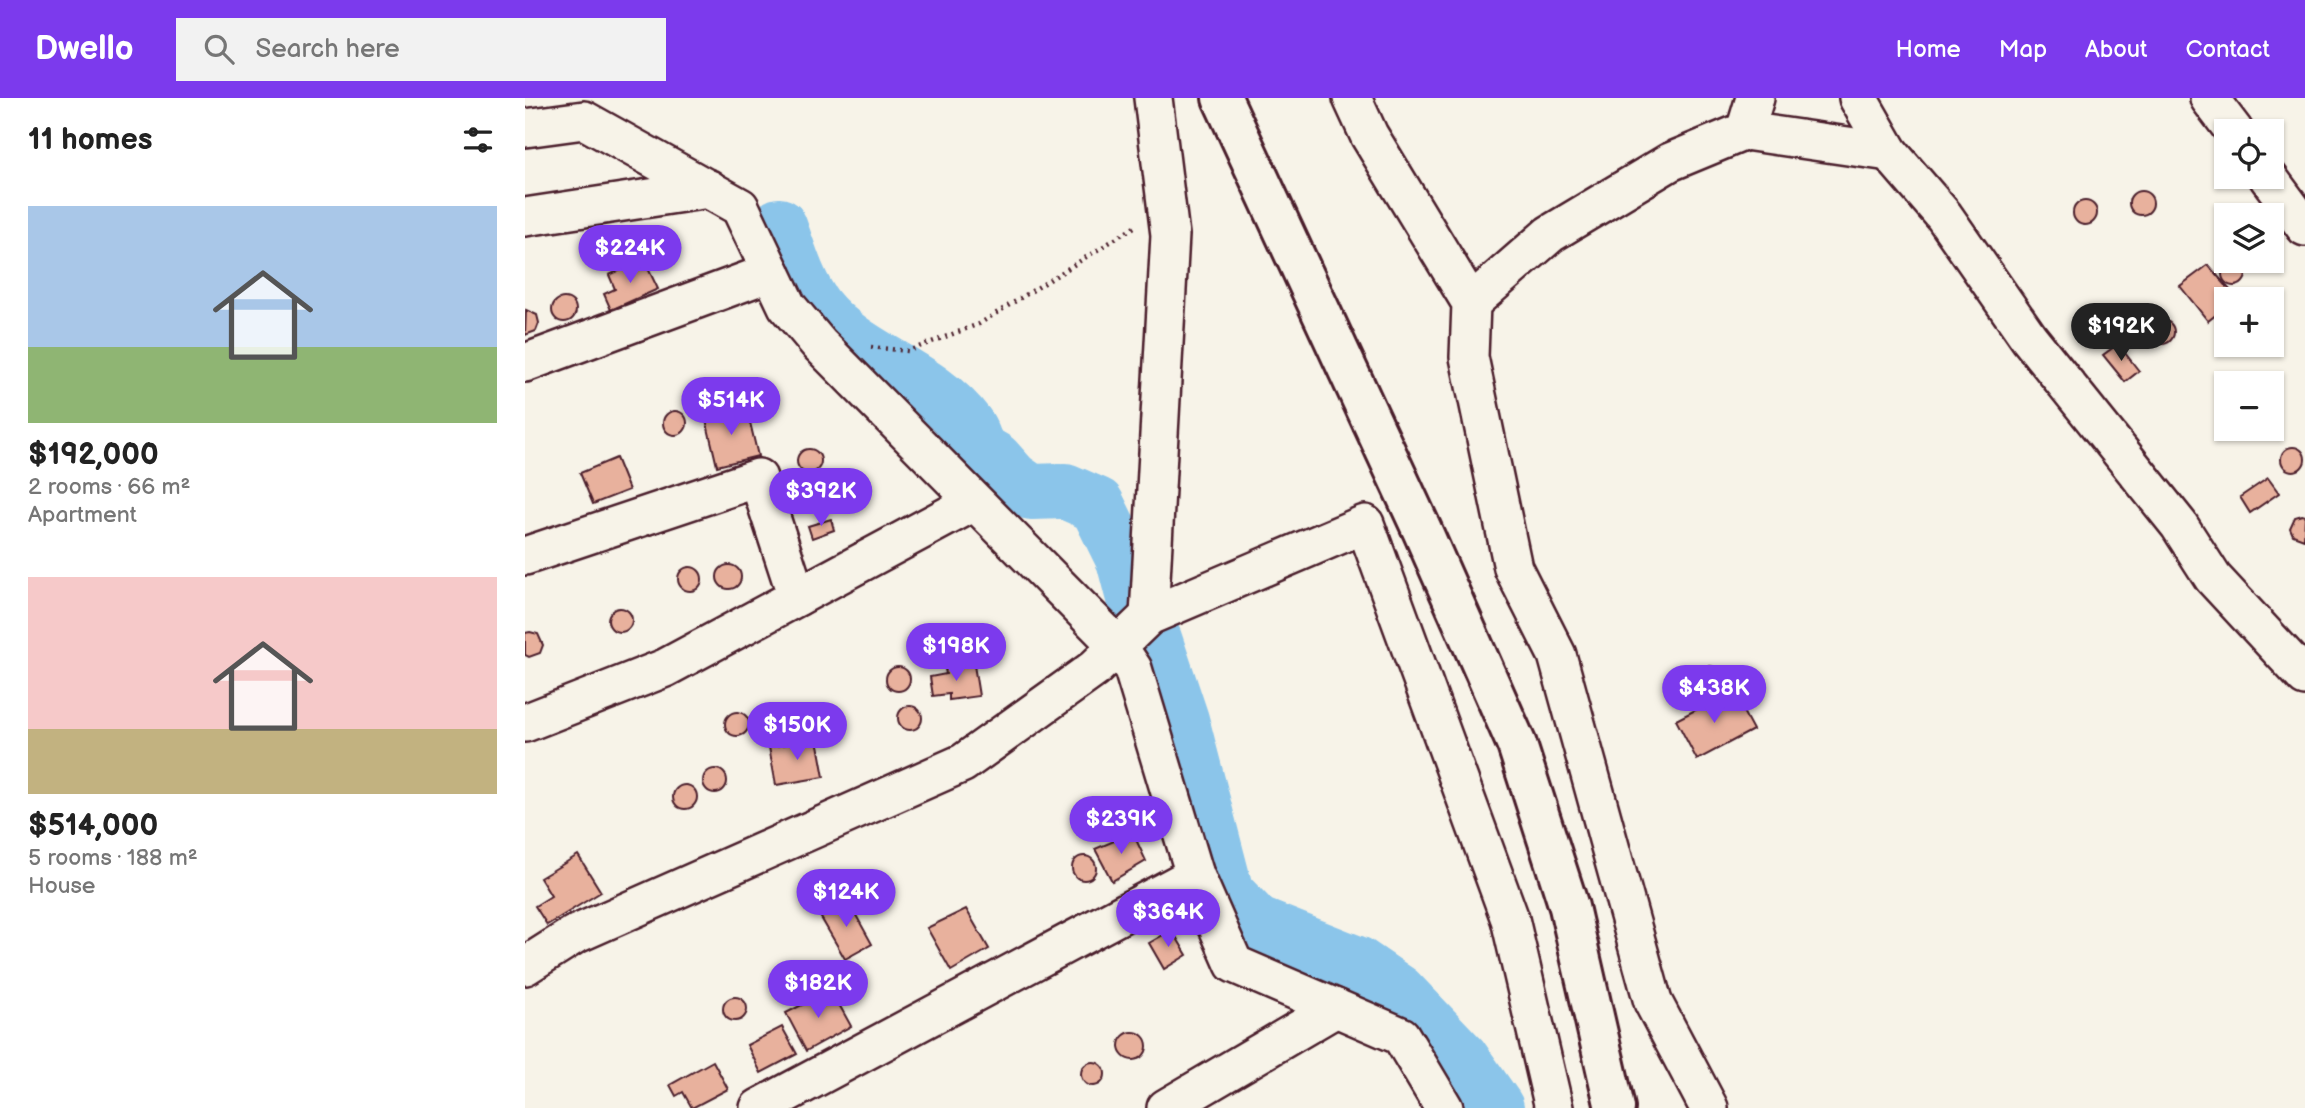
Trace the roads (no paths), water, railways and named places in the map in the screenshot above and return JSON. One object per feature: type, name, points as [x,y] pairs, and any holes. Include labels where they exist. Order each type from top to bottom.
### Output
[{"type":"street","points":[[1149,616],[1170,235],[1153,98]]},
{"type":"street","points":[[1222,98],[1422,530],[1517,745],[1569,907],[1615,1108]]},
{"type":"street","points":[[1352,98],[1369,135],[1471,303],[1469,357],[1513,568],[1557,655],[1653,1002],[1709,1108]]},
{"type":"street","points":[[1859,98],[1889,152],[1944,216],[2029,338],[2179,525],[2213,578],[2305,677]]},
{"type":"street","points":[[2209,98],[2225,119]]},
{"type":"street","points":[[1471,303],[1550,234],[1750,115],[1889,152]]},
{"type":"street","points":[[525,128],[584,120],[740,207],[787,306],[818,344],[1117,645],[1133,669],[1195,875],[1234,964],[1401,1036],[1444,1108]]},
{"type":"street","points":[[525,217],[709,189]]},
{"type":"street","points":[[2277,189],[2305,226]]},
{"type":"street","points":[[525,363],[771,272]]},
{"type":"street","points":[[525,555],[758,478],[797,597]]},
{"type":"street","points":[[525,723],[664,668],[974,502]]},
{"type":"street","points":[[525,966],[574,936],[963,763],[1094,668],[1149,616],[1365,524],[1510,919],[1554,1108]]},
{"type":"street","points":[[759,1108],[1195,875]]},
{"type":"street","points":[[1166,1108],[1336,1008]]},
{"type":"waterway","points":[[779,226],[804,290],[816,309],[832,326],[952,408],[972,434],[978,450],[995,460],[1012,479],[1031,492],[1065,491],[1097,505],[1124,560],[1137,610]]},
{"type":"waterway","points":[[1154,639],[1181,720],[1226,893],[1256,924],[1357,964],[1398,992],[1461,1058],[1496,1108]]}]
